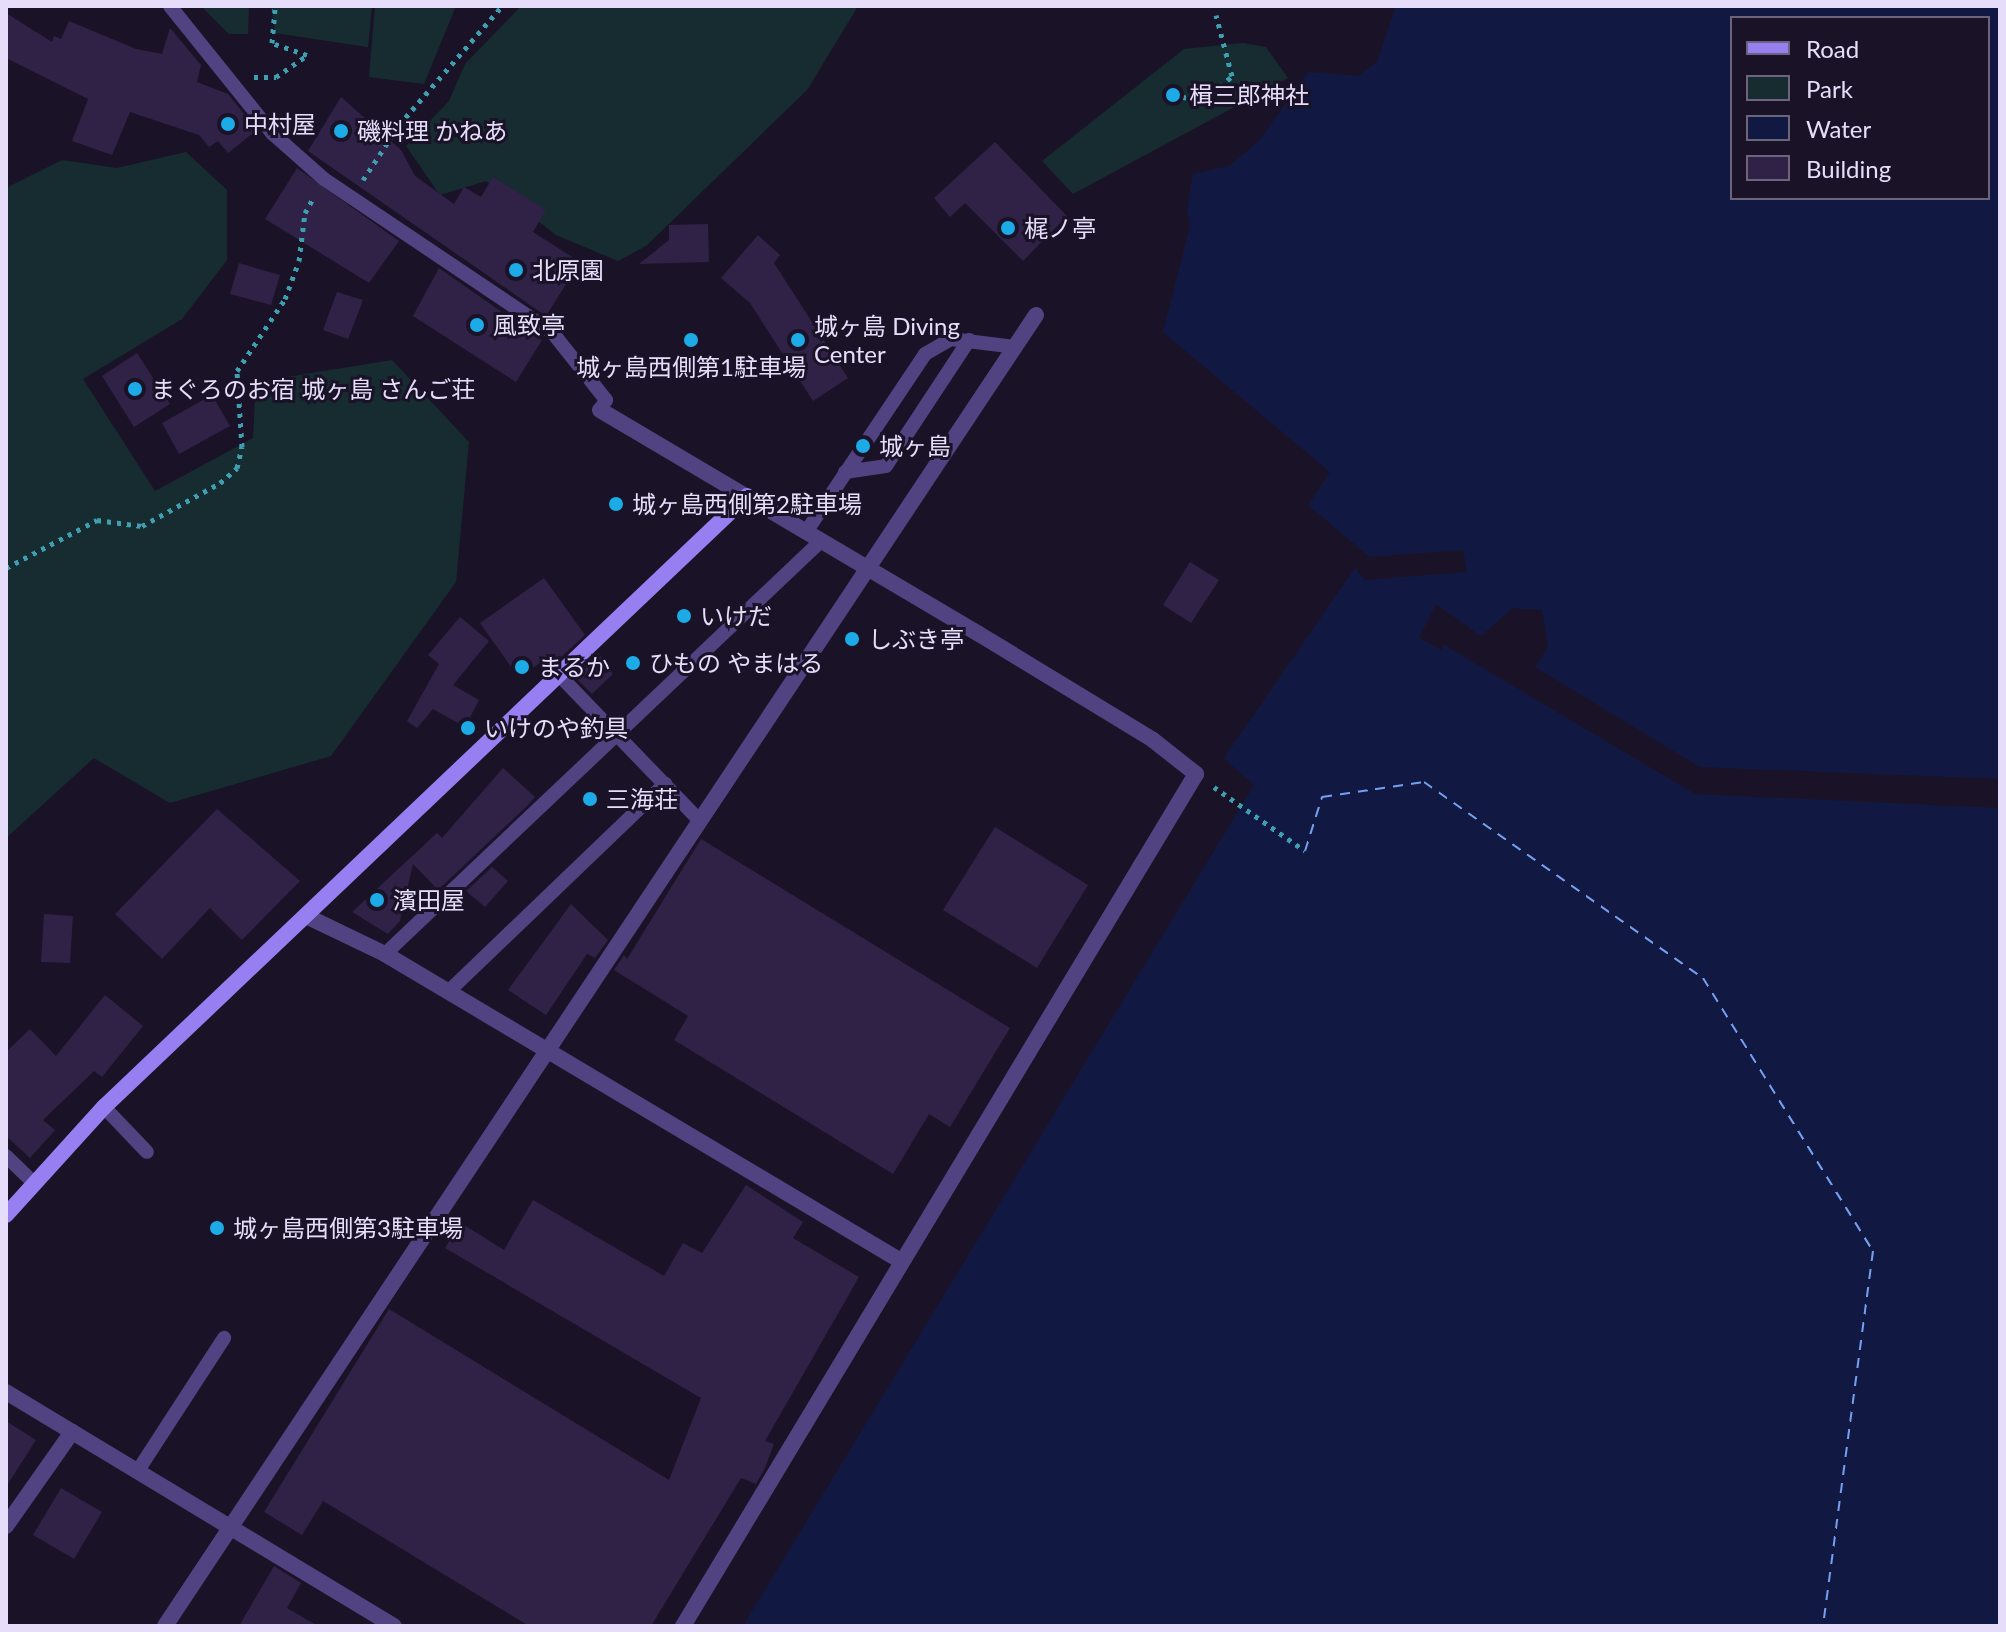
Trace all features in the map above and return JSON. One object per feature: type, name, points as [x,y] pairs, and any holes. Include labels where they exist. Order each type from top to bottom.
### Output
[{"type":"street","points":[[165,1626],[1036,315]]},
{"type":"street","points":[[600,410],[1153,740],[1196,774],[683,1626]]},
{"type":"street","points":[[6,1215],[104,1107],[747,496]]},
{"type":"street","points":[[306,916],[385,954],[901,1261]]},
{"type":"street","points":[[6,1392],[394,1626]]},
{"type":"street","points":[[6,1526],[72,1432]]},
{"type":"lane","points":[[170,6],[231,78],[272,133],[324,179],[552,332],[606,400],[600,410]]},
{"type":"lane","points":[[385,954],[619,736],[813,537],[845,472],[925,354],[939,343],[969,340],[1015,347]]},
{"type":"lane","points":[[845,472],[886,466],[969,340]]},
{"type":"lane","points":[[560,676],[700,821]]},
{"type":"lane","points":[[448,992],[665,784]]},
{"type":"lane","points":[[104,1107],[147,1152]]},
{"type":"lane","points":[[6,1156],[33,1182]]},
{"type":"lane","points":[[137,1472],[224,1338]]},
{"type":"path","points":[[231,78],[276,77],[306,59],[307,55],[272,43],[275,6]]},
{"type":"path","points":[[352,198],[399,125],[502,6]]},
{"type":"path","points":[[1182,97],[1204,99],[1232,76],[1216,15]]},
{"type":"path","points":[[6,568],[97,520],[142,526],[220,483],[237,468],[242,447],[237,371],[285,299],[299,261],[305,213],[324,179]]},
{"type":"path","points":[[1196,774],[1305,851]]},
{"type":"green space","points":[[201,6],[249,6],[248,34],[229,34]]},
{"type":"green space","points":[[271,6],[372,6],[368,47],[275,33]]},
{"type":"green space","points":[[375,6],[456,6],[424,84],[369,77]]},
{"type":"green space","points":[[521,6],[858,6],[807,90],[646,246],[618,261],[556,235],[486,181],[440,195],[406,146],[449,101],[465,64]]},
{"type":"green space","points":[[1243,43],[1266,47],[1288,78],[1073,194],[1042,161],[1184,49]]},
{"type":"green space","points":[[186,152],[227,190],[227,260],[182,319],[83,379],[155,491],[253,438],[256,382],[392,360],[469,442],[456,582],[331,756],[170,803],[94,758],[6,838],[6,188],[62,160],[117,168]]},
{"type":"water","points":[[1396,6],[2000,6],[2000,1626],[743,1626],[1254,785],[1224,758],[1355,568],[1365,580],[1467,572],[1463,550],[1370,557],[1308,505],[1330,472],[1163,332],[1190,226],[1187,211],[1193,174],[1229,166],[1259,141],[1308,72],[1358,76],[1377,62]]},
{"type":"pier","points":[[1436,604],[1481,636],[1513,608],[1542,610],[1548,647],[1535,667],[1700,767],[2000,779],[2000,808],[1695,794],[1444,645],[1441,650],[1419,638]]},
{"type":"building","points":[[6,13],[52,42],[54,36],[61,39],[69,21],[136,49],[162,54],[170,28],[201,65],[197,82],[228,94],[257,130],[228,153],[218,141],[209,147],[199,135],[130,112],[112,155],[72,141],[88,99],[6,58]]},
{"type":"building","points":[[341,97],[401,150],[415,176],[454,204],[464,187],[481,197],[493,177],[546,210],[533,232],[580,262],[546,316],[308,151]]},
{"type":"building","points":[[995,142],[1067,216],[1023,261],[965,203],[950,217],[934,198]]},
{"type":"building","points":[[297,168],[399,241],[369,283],[265,219]]},
{"type":"building","points":[[708,224],[709,262],[639,264],[669,240],[669,225]]},
{"type":"building","points":[[758,235],[780,255],[774,263],[848,378],[813,401],[750,303],[721,278]]},
{"type":"building","points":[[239,263],[280,275],[271,305],[230,294]]},
{"type":"building","points":[[439,268],[542,340],[516,382],[413,316]]},
{"type":"building","points":[[337,292],[363,300],[348,339],[323,330]]},
{"type":"building","points":[[137,353],[170,404],[134,427],[102,376]]},
{"type":"building","points":[[212,395],[230,426],[179,454],[162,423]]},
{"type":"building","points":[[1190,562],[1219,580],[1191,623],[1163,605]]},
{"type":"building","points":[[544,578],[585,635],[557,661],[551,655],[519,678],[480,623]]},
{"type":"building","points":[[460,617],[489,641],[453,685],[479,700],[465,727],[433,709],[417,728],[407,721],[439,664],[428,655]]},
{"type":"building","points":[[598,653],[613,674],[592,694],[574,676]]},
{"type":"building","points":[[503,768],[535,797],[528,805],[438,890],[413,864],[400,921],[388,934],[352,912],[437,833],[442,838]]},
{"type":"building","points":[[217,809],[300,881],[242,940],[210,908],[162,959],[115,914]]},
{"type":"building","points":[[995,827],[1088,885],[1037,968],[943,910]]},
{"type":"building","points":[[701,839],[1010,1028],[950,1127],[929,1114],[893,1174],[674,1040],[688,1016],[614,970],[624,955],[627,959]]},
{"type":"building","points":[[492,867],[508,881],[485,907],[466,891]]},
{"type":"building","points":[[571,904],[608,940],[595,958],[587,954],[546,1015],[508,990]]},
{"type":"building","points":[[44,914],[73,916],[70,963],[41,962]]},
{"type":"building","points":[[105,995],[143,1026],[102,1077],[94,1071],[43,1120],[55,1130],[30,1158],[6,1136],[6,1052],[30,1029],[56,1056]]},
{"type":"building","points":[[746,1185],[803,1222],[793,1238],[859,1277],[765,1441],[774,1444],[756,1484],[741,1478],[651,1626],[529,1626],[323,1501],[302,1535],[264,1512],[389,1309],[669,1480],[701,1398],[445,1248],[461,1223],[504,1250],[533,1200],[664,1276],[683,1243],[702,1253]]},
{"type":"building","points":[[6,1421],[36,1440],[6,1487]]},
{"type":"building","points":[[61,1488],[102,1512],[74,1559],[33,1535]]},
{"type":"building","points":[[274,1566],[301,1583],[287,1608],[318,1626],[239,1626]]},
{"type":"ferry route","points":[[1305,851],[1322,797],[1424,782],[1703,978],[1873,1251],[1823,1626]]},
{"type":"place","name":"楫三郎神社","points":[[1173,95]]},
{"type":"place","name":"中村屋","points":[[228,124]]},
{"type":"place","name":"磯料理 かねあ","points":[[341,131]]},
{"type":"place","name":"梶ノ亭","points":[[1008,228]]},
{"type":"place","name":"北原園","points":[[516,270]]},
{"type":"place","name":"風致亭","points":[[477,325]]},
{"type":"place","name":"城ヶ島西側第1駐車場","points":[[691,340]]},
{"type":"place","name":"城ヶ島 Diving Center","points":[[798,340]]},
{"type":"place","name":"まぐろのお宿 城ヶ島 さんご荘","points":[[135,389]]},
{"type":"place","name":"城ヶ島","points":[[863,446]]},
{"type":"place","name":"城ヶ島西側第2駐車場","points":[[616,504]]},
{"type":"place","name":"いけだ","points":[[684,616]]},
{"type":"place","name":"しぶき亭","points":[[852,639]]},
{"type":"place","name":"ひもの やまはる","points":[[633,663]]},
{"type":"place","name":"まるか","points":[[522,667]]},
{"type":"place","name":"いけのや釣具","points":[[468,728]]},
{"type":"place","name":"三海荘","points":[[590,799]]},
{"type":"place","name":"濱田屋","points":[[377,900]]},
{"type":"place","name":"城ヶ島西側第3駐車場","points":[[217,1228]]}]
